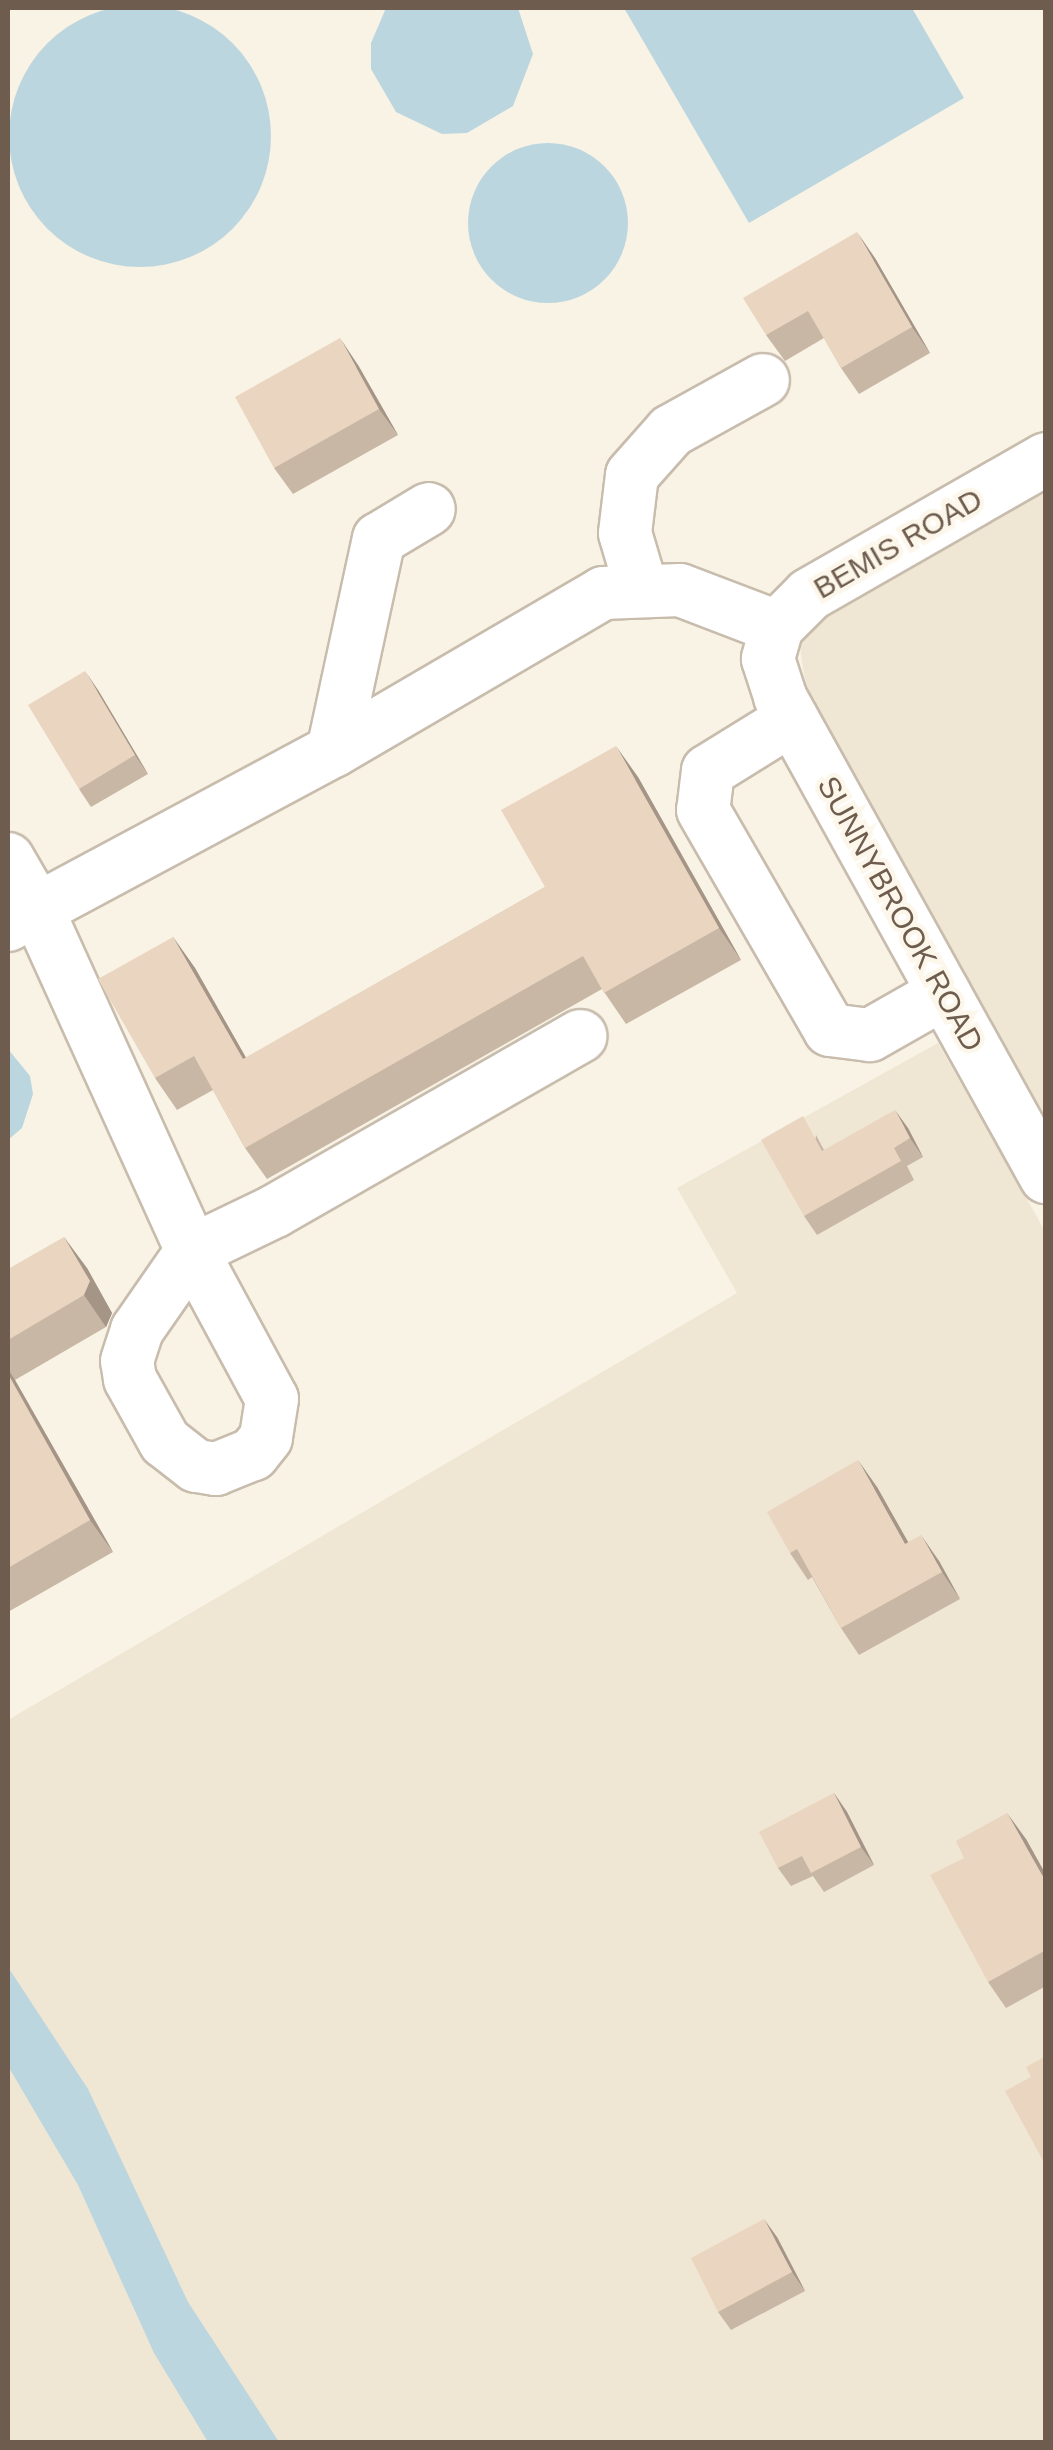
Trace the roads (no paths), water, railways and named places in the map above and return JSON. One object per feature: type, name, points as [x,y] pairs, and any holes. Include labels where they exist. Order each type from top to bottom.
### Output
[{"type":"street","points":[[641,588],[626,533],[632,475],[671,431],[763,380]]},
{"type":"street","name":"BEMIS ROAD","points":[[773,637],[809,595],[1046,459]]},
{"type":"street","points":[[333,751],[379,540],[429,509]]},
{"type":"street","points":[[22,917],[333,751],[567,609],[602,594],[641,588],[680,590],[773,637]]},
{"type":"street","name":"SUNNYBROOK ROAD","points":[[773,637],[771,676],[792,719],[1046,1176]]},
{"type":"street","points":[[792,719],[708,771],[703,810],[830,1030],[870,1035],[944,993]]},
{"type":"street","points":[[8,859],[22,917],[192,1251],[275,1212],[580,1036]]},
{"type":"water","points":[[140,5],[190,15],[213,27],[232,44],[249,63],[261,86],[271,136],[261,186],[249,209],[232,228],[213,245],[190,257],[140,267],[90,257],[67,245],[48,228],[31,209],[19,186],[9,136],[19,86],[31,63],[48,44],[67,27],[90,15]]},
{"type":"water","points":[[386,8],[518,8],[533,54],[513,106],[467,133],[442,134],[396,112],[371,69],[371,43]]},
{"type":"water","points":[[624,8],[912,8],[964,98],[749,223]]},
{"type":"water","points":[[548,143],[579,149],[604,167],[622,192],[628,223],[622,254],[604,279],[579,297],[548,303],[517,297],[492,279],[474,254],[468,223],[474,192],[492,167],[517,149]]},
{"type":"water","points":[[8,1049],[30,1076],[33,1094],[22,1128],[8,1140]]},
{"type":"water","points":[[8,1967],[88,2089],[188,2302],[279,2442],[208,2442],[154,2353],[78,2185],[8,2066]]}]
